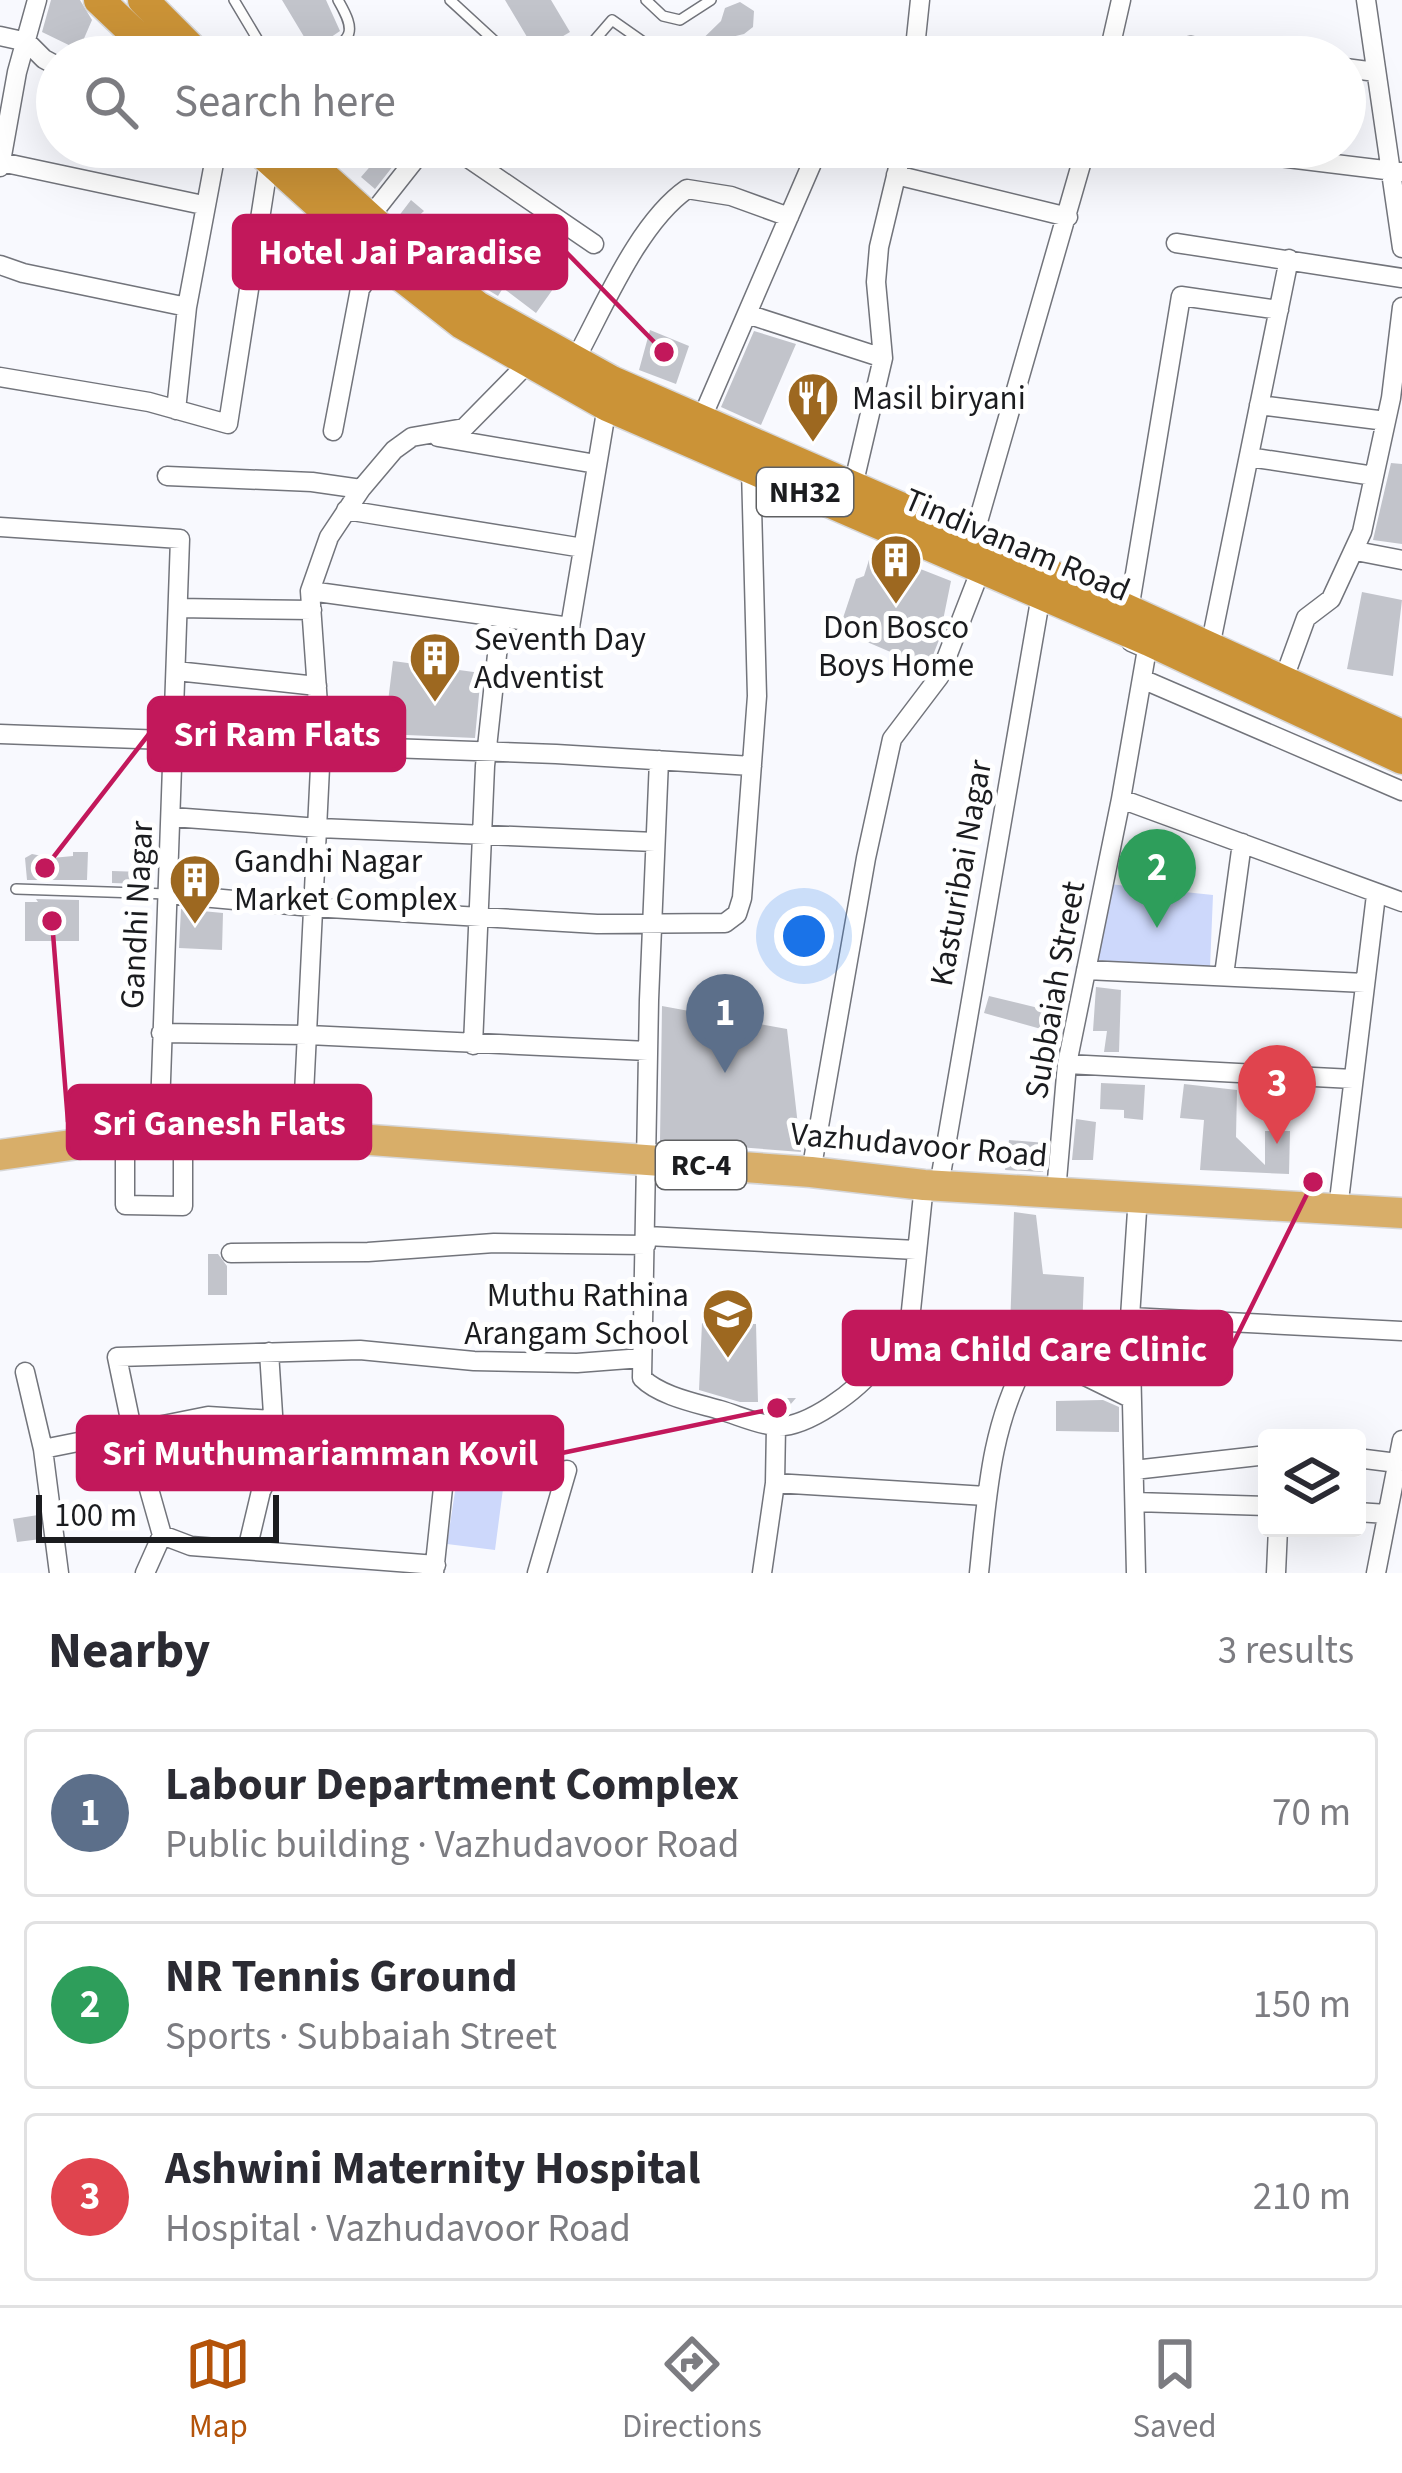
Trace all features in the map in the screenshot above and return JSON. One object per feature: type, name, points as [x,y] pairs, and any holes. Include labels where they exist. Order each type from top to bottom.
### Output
[{"type":"highway","points":[[99,0],[136,36]]},
{"type":"highway","points":[[143,0],[179,36]]},
{"type":"highway","name":"Tindivanam Road","points":[[291,168],[387,250],[462,324],[529,362],[608,406],[751,469],[977,554]]},
{"type":"highway","name":"NH32","points":[[296,168],[369,218],[387,250],[575,360],[701,421],[854,486],[1042,590],[1130,610],[1402,735]]},
{"type":"highway","name":"Tindivanam Road","points":[[1042,590],[1402,760]]},
{"type":"main road","name":"Vazhudavoor Road","points":[[0,1154],[125,1139],[302,1135],[932,1185],[1402,1213]]},
{"type":"street","points":[[38,0],[16,72],[0,164],[203,205]]},
{"type":"street","points":[[916,36],[920,0]]},
{"type":"street","points":[[1112,36],[1120,0]]},
{"type":"street","points":[[1366,0],[1397,171],[1402,248]]},
{"type":"street","points":[[0,36],[27,42],[36,51]]},
{"type":"street","points":[[1366,71],[1376,72]]},
{"type":"street","points":[[1366,167],[1397,171]]},
{"type":"street","points":[[176,410],[187,307],[212,168]]},
{"type":"street","points":[[0,377],[148,402],[228,424],[269,168]]},
{"type":"street","points":[[369,218],[408,168]]},
{"type":"street","points":[[483,168],[594,244]]},
{"type":"street","points":[[701,421],[810,168]]},
{"type":"street","points":[[854,486],[883,358],[876,282],[898,168]]},
{"type":"street","points":[[811,1172],[866,858],[892,739],[939,677],[977,554],[1081,168]]},
{"type":"street","points":[[896,175],[1068,217]]},
{"type":"street","points":[[575,360],[640,243],[664,209],[687,189],[731,196],[789,217]]},
{"type":"street","points":[[1176,243],[1402,278]]},
{"type":"street","points":[[333,430],[360,289],[387,250]]},
{"type":"street","points":[[1210,646],[1289,259]]},
{"type":"street","points":[[0,265],[187,307]]},
{"type":"street","points":[[1130,610],[1181,296],[1279,310]]},
{"type":"street","points":[[1283,681],[1306,618],[1331,599],[1356,551],[1386,421],[1402,307]]},
{"type":"street","points":[[747,314],[883,358]]},
{"type":"street","points":[[302,1135],[321,747],[311,601],[329,537],[361,488],[394,450],[412,437],[464,428],[529,362]]},
{"type":"street","points":[[1259,405],[1386,421]]},
{"type":"street","points":[[178,608],[311,601],[570,627],[608,406]]},
{"type":"street","points":[[433,436],[596,464]]},
{"type":"street","points":[[1249,458],[1374,476]]},
{"type":"street","points":[[167,894],[312,908],[652,925],[725,923],[737,914],[757,696],[751,469]]},
{"type":"street","points":[[167,476],[361,488]]},
{"type":"street","points":[[346,510],[584,548]]},
{"type":"street","name":"Gandhi Nagar","points":[[0,527],[180,539],[161,1034],[183,1206],[125,1205],[125,1139]]},
{"type":"street","points":[[1356,551],[1402,560]]},
{"type":"street","points":[[1042,590],[1147,649],[1142,679],[1402,791]]},
{"type":"street","name":"Kasturibai Nagar","points":[[910,1320],[916,1250],[1042,590]]},
{"type":"street","points":[[473,1046],[486,752],[501,618]]},
{"type":"street","points":[[176,671],[317,686]]},
{"type":"street","name":"Subbaiah Street","points":[[1056,1192],[1067,1064],[1142,679]]},
{"type":"street","points":[[0,734],[752,766]]},
{"type":"street","points":[[658,760],[642,1378],[648,1384],[776,1426],[790,1425],[830,1406],[866,1379],[899,1328],[910,1320],[1085,1376],[1130,1398]]},
{"type":"street","points":[[1121,800],[1402,902]]},
{"type":"street","points":[[172,817],[656,842]]},
{"type":"street","points":[[1224,975],[1241,843]]},
{"type":"street","points":[[1338,1209],[1376,895]]},
{"type":"street","points":[[1086,970],[1365,983]]},
{"type":"street","points":[[161,1034],[308,1035],[648,1051]]},
{"type":"street","points":[[1067,1064],[1353,1079]]},
{"type":"street","points":[[1136,1573],[1130,1318],[1138,1196]]},
{"type":"street","points":[[231,1252],[368,1252],[459,1244],[647,1240],[916,1250]]},
{"type":"street","points":[[1130,1318],[1402,1331]]},
{"type":"street","points":[[145,1573],[162,1535],[117,1358],[360,1350],[426,1360],[642,1358]]},
{"type":"street","points":[[247,1550],[261,1491],[276,1461],[268,1352]]},
{"type":"street","points":[[979,1573],[997,1430],[1010,1390],[1028,1358]]},
{"type":"street","points":[[25,1372],[43,1448],[59,1573]]},
{"type":"street","points":[[43,1448],[208,1416],[272,1420]]},
{"type":"street","points":[[762,1573],[775,1483],[776,1426]]},
{"type":"street","points":[[1376,1573],[1402,1440]]},
{"type":"street","points":[[162,1535],[191,1546],[435,1569],[447,1450]]},
{"type":"street","points":[[1134,1471],[1258,1456]]},
{"type":"street","points":[[1366,1459],[1397,1463]]},
{"type":"street","points":[[537,1573],[566,1470]]},
{"type":"street","points":[[775,1483],[986,1496]]},
{"type":"street","points":[[1135,1502],[1258,1506]]},
{"type":"street","points":[[1366,1513],[1387,1514]]},
{"type":"street","points":[[1276,1573],[1278,1537]]},
{"type":"lane","points":[[234,0],[255,36]]},
{"type":"lane","points":[[338,0],[350,22],[349,36]]},
{"type":"lane","points":[[450,0],[489,36]]},
{"type":"lane","points":[[646,0],[663,16],[680,20],[711,0]]},
{"type":"lane","points":[[598,36],[612,20],[635,36]]},
{"type":"lane","points":[[16,889],[167,894]]},
{"type":"shaded area","points":[[1109,884],[1213,895],[1210,968],[1096,960]]},
{"type":"shaded area","points":[[461,1452],[505,1456],[496,1488],[503,1489],[495,1550],[447,1544]]},
{"type":"building","points":[[51,0],[80,0],[92,20],[85,36],[42,32]]},
{"type":"building","points":[[282,0],[326,0],[340,31],[333,36],[304,36]]},
{"type":"building","points":[[505,0],[551,0],[570,32],[563,36],[526,36]]},
{"type":"building","points":[[740,2],[754,11],[753,27],[736,36],[706,36],[721,21],[725,8]]},
{"type":"building","points":[[369,168],[392,168],[375,189],[361,177]]},
{"type":"building","points":[[411,200],[424,211],[408,226],[398,217]]},
{"type":"building","points":[[467,231],[511,264],[532,274],[536,267],[558,282],[536,313],[503,288],[498,296],[488,290],[446,257]]},
{"type":"building","points":[[650,330],[689,346],[676,384],[639,370]]},
{"type":"building","points":[[754,331],[796,344],[761,425],[721,407]]},
{"type":"building","points":[[1391,463],[1402,464],[1402,544],[1373,540]]},
{"type":"building","name":"Don Bosco Boys Home","points":[[872,550],[951,581],[928,668],[839,630],[856,579],[864,576]]},
{"type":"building","points":[[1362,592],[1402,600],[1393,676],[1347,669]]},
{"type":"building","name":"Seventh Day Adventist","points":[[393,661],[481,673],[475,738],[384,734]]},
{"type":"building","points":[[73,852],[88,852],[87,880],[27,880],[25,858],[32,854],[73,856]]},
{"type":"building","points":[[112,871],[144,872],[144,884],[112,883]]},
{"type":"building","points":[[36,899],[79,900],[79,941],[25,941],[25,902],[38,902]]},
{"type":"building","name":"Gandhi Nagar Market Complex","points":[[181,909],[223,913],[222,950],[179,948]]},
{"type":"building","points":[[1096,987],[1121,990],[1119,1052],[1104,1052],[1107,1031],[1093,1031]]},
{"type":"building","points":[[989,996],[1063,1014],[1059,1034],[984,1013]]},
{"type":"building","points":[[662,1006],[787,1029],[801,1152],[660,1141]]},
{"type":"building","points":[[1101,1083],[1145,1085],[1143,1120],[1124,1118],[1124,1110],[1100,1109]]},
{"type":"building","points":[[1184,1084],[1237,1090],[1236,1137],[1265,1165],[1265,1131],[1290,1131],[1289,1174],[1200,1170],[1204,1120],[1180,1118]]},
{"type":"building","points":[[1076,1119],[1096,1122],[1093,1160],[1072,1160]]},
{"type":"building","points":[[1009,1140],[1046,1143],[1043,1172],[1005,1170]]},
{"type":"building","points":[[1014,1212],[1036,1215],[1043,1274],[1084,1277],[1082,1333],[1010,1329]]},
{"type":"building","points":[[208,1254],[218,1254],[227,1266],[227,1295],[208,1295]]},
{"type":"building","name":"Muthu Rathina Arangam School","points":[[702,1323],[756,1324],[758,1402],[699,1390]]},
{"type":"building","points":[[767,1398],[796,1398],[784,1412],[775,1412],[767,1410]]},
{"type":"building","points":[[1103,1400],[1119,1407],[1119,1432],[1056,1431],[1056,1401]]},
{"type":"building","points":[[38,1515],[41,1539],[17,1542],[13,1519]]},
{"type":"place","name":"Hotel Jai Paradise","points":[[664,352]]},
{"type":"place","name":"Masil biryani","points":[[813,444]]},
{"type":"place","name":"Don Bosco Boys Home","points":[[896,606]]},
{"type":"place","name":"Seventh Day Adventist","points":[[435,704]]},
{"type":"place","name":"Sri Ram Flats","points":[[45,868]]},
{"type":"place","name":"Sri Ganesh Flats","points":[[52,921]]},
{"type":"place","name":"Gandhi Nagar Market Complex","points":[[195,926]]},
{"type":"place","name":"NR Tennis Ground","points":[[1157,928]]},
{"type":"place","name":"Labour Department Complex","points":[[725,1073]]},
{"type":"place","name":"Ashwini Maternity Hospital","points":[[1277,1144]]},
{"type":"place","name":"Uma Child Care Clinic","points":[[1313,1182]]},
{"type":"place","name":"Muthu Rathina Arangam School","points":[[728,1360]]},
{"type":"place","name":"Sri Muthumariamman Kovil","points":[[777,1408]]}]
